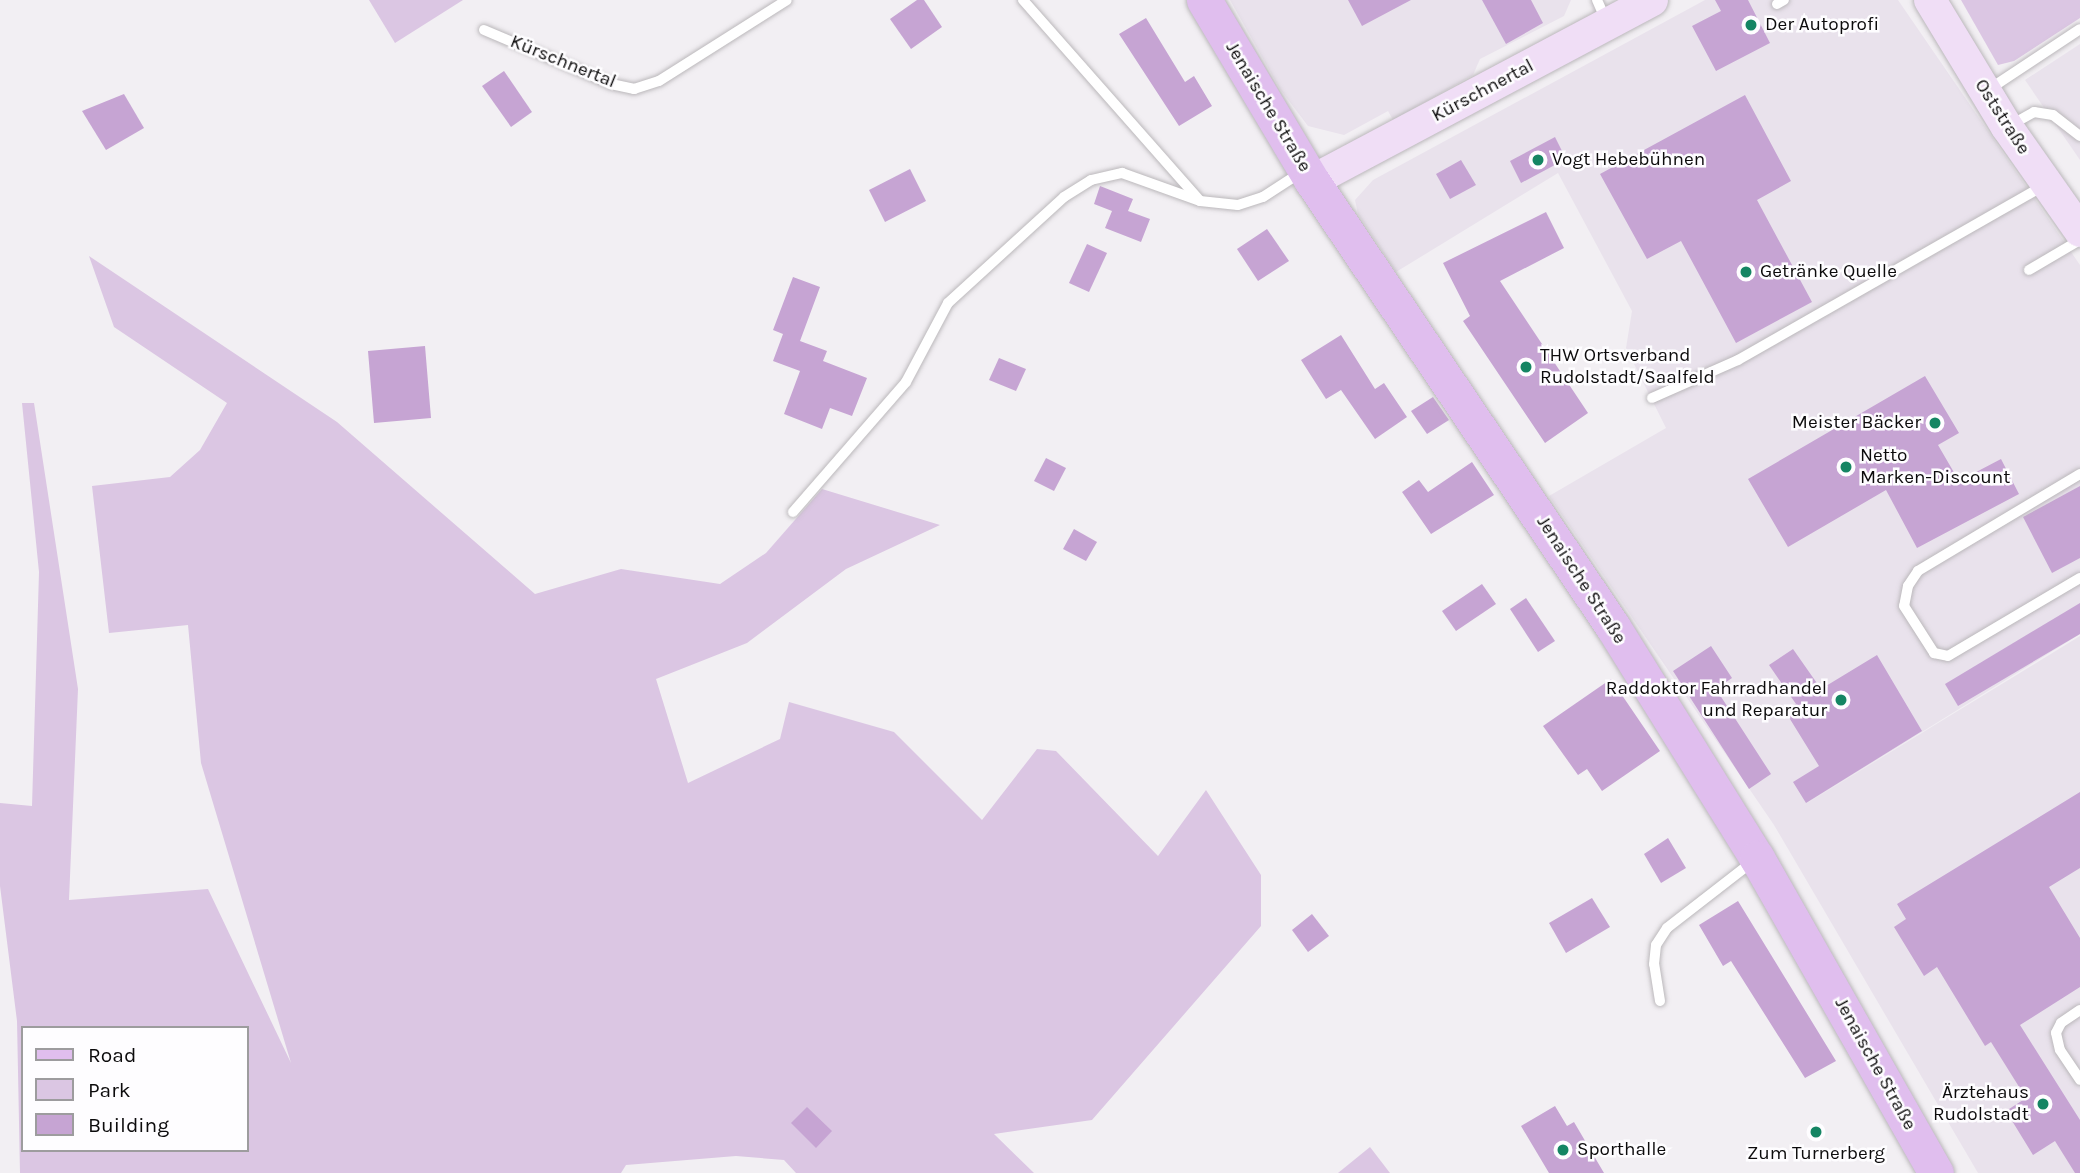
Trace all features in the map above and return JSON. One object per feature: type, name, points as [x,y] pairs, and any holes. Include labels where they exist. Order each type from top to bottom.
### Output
[{"type":"main road","name":"Jenaische Straße","points":[[1203,0],[1309,175],[1613,627],[1757,858],[1936,1173]]},
{"type":"street","name":"Kürschnertal","points":[[1309,175],[1603,13],[1652,0]]},
{"type":"street","name":"Oststraße","points":[[1930,0],[2007,127],[2080,231]]},
{"type":"lane","name":"Kürschnertal","points":[[484,30],[611,84],[634,89],[659,81],[787,0]]},
{"type":"lane","points":[[1023,0],[1200,201]]},
{"type":"lane","points":[[1986,91],[2080,29]]},
{"type":"lane","points":[[2007,127],[2034,112],[2053,114],[2080,136]]},
{"type":"lane","name":"Kürschnertal","points":[[793,512],[906,382],[948,303],[1064,197],[1091,180],[1122,173],[1200,201],[1238,205],[1263,197],[1309,175]]},
{"type":"lane","points":[[1652,398],[1738,360],[2046,184]]},
{"type":"lane","points":[[2029,270],[2080,240]]},
{"type":"lane","points":[[2080,474],[1918,571],[1908,586],[1904,606],[1934,653],[1948,656],[2080,578]]},
{"type":"lane","points":[[1660,1001],[1654,964],[1656,945],[1667,928],[1757,858]]},
{"type":"lane","points":[[2080,1010],[2061,1023],[2056,1033],[2060,1050],[2080,1080]]},
{"type":"shaded area","points":[[1230,0],[1571,0],[1564,16],[1480,59],[1473,75],[1393,120],[1388,111],[1344,135],[1308,126],[1280,89]]},
{"type":"shaded area","points":[[1705,0],[1898,0],[2080,265],[2080,634],[1796,810],[2080,636],[2080,1173],[1978,1173],[1774,825],[1549,496],[1666,428],[1626,348],[1632,311],[1558,173],[1396,272],[1358,214],[1355,200],[1373,180]]},
{"type":"shaded area","points":[[2080,44],[2080,160],[2025,80]]},
{"type":"green space","points":[[369,0],[463,0],[395,43]]},
{"type":"green space","points":[[1961,0],[2080,0],[2080,18],[2014,61],[1998,65]]},
{"type":"green space","points":[[89,256],[337,422],[535,594],[621,569],[720,584],[766,553],[822,489],[940,525],[846,569],[747,643],[656,679],[688,783],[780,739],[789,702],[894,732],[982,820],[1037,749],[1056,751],[1158,856],[1206,790],[1261,875],[1261,926],[1092,1120],[994,1134],[1034,1173],[796,1173],[784,1160],[736,1156],[626,1165],[621,1173],[20,1173],[17,1021],[0,886],[0,803],[32,806],[39,572],[22,403],[34,403],[78,689],[69,900],[208,889],[291,1063],[201,763],[188,625],[109,633],[92,486],[170,477],[200,450],[227,403],[114,327]]},
{"type":"green space","points":[[1370,1147],[1390,1173],[1338,1173]]},
{"type":"building","points":[[917,0],[924,0],[942,27],[911,49],[890,19]]},
{"type":"building","points":[[1348,0],[1411,0],[1362,26]]},
{"type":"building","points":[[1482,0],[1531,0],[1543,23],[1506,44]]},
{"type":"building","points":[[1715,0],[1748,0],[1770,43],[1716,71],[1692,26],[1721,11]]},
{"type":"building","points":[[1146,18],[1185,82],[1194,76],[1212,106],[1179,126],[1119,34]]},
{"type":"building","points":[[504,71],[532,112],[511,127],[482,86]]},
{"type":"building","points":[[124,94],[144,128],[106,150],[82,111]]},
{"type":"building","points":[[1745,95],[1791,181],[1757,200],[1812,302],[1736,343],[1681,241],[1647,259],[1600,174]]},
{"type":"building","name":"Vogt Hebebühnen","points":[[1555,137],[1566,159],[1521,183],[1510,161]]},
{"type":"building","points":[[1461,160],[1476,185],[1450,199],[1436,174]]},
{"type":"building","points":[[910,169],[926,201],[885,222],[869,190]]},
{"type":"building","points":[[1100,186],[1133,199],[1128,211],[1150,219],[1141,242],[1105,228],[1112,211],[1094,204]]},
{"type":"building","points":[[1546,212],[1564,248],[1500,281],[1588,413],[1545,443],[1463,321],[1470,316],[1443,263]]},
{"type":"building","points":[[1267,229],[1289,261],[1258,281],[1237,249]]},
{"type":"building","points":[[1087,244],[1107,253],[1089,292],[1069,283]]},
{"type":"building","points":[[793,277],[820,287],[800,341],[827,351],[823,361],[867,378],[852,416],[830,408],[822,429],[784,414],[800,371],[773,361],[783,334],[773,330]]},
{"type":"building","points":[[1341,335],[1375,389],[1384,383],[1407,417],[1375,439],[1341,390],[1326,399],[1301,360]]},
{"type":"building","points":[[425,346],[431,418],[374,423],[368,351]]},
{"type":"building","points":[[999,358],[1026,369],[1016,391],[989,380]]},
{"type":"building","name":"Netto Marken-Discount","points":[[1925,376],[1959,433],[1938,445],[1959,481],[2001,459],[2019,494],[1917,548],[1886,490],[1788,547],[1748,479]]},
{"type":"building","points":[[1433,397],[1449,420],[1427,434],[1411,411]]},
{"type":"building","points":[[1046,458],[1066,468],[1054,491],[1034,481]]},
{"type":"building","points":[[1472,462],[1494,495],[1431,534],[1402,492],[1419,480],[1428,492]]},
{"type":"building","points":[[2080,486],[2080,558],[2052,573],[2023,517]]},
{"type":"building","points":[[1074,529],[1097,542],[1086,561],[1063,549]]},
{"type":"building","points":[[1482,584],[1496,604],[1456,631],[1442,611]]},
{"type":"building","points":[[1526,598],[1555,641],[1538,652],[1510,609]]},
{"type":"building","points":[[2080,603],[2080,634],[1958,706],[1945,684]]},
{"type":"building","points":[[1711,646],[1732,678],[1716,689],[1771,774],[1749,789],[1673,671]]},
{"type":"building","points":[[1793,649],[1821,689],[1877,655],[1922,731],[1806,803],[1793,782],[1819,766],[1785,711],[1796,704],[1769,665]]},
{"type":"building","points":[[1611,679],[1660,751],[1602,791],[1587,769],[1578,775],[1543,726]]},
{"type":"building","points":[[2080,792],[2080,868],[2049,887],[2080,938],[2080,987],[2020,1025],[2080,1120],[2080,1173],[2075,1173],[2055,1141],[2033,1155],[2006,1111],[2026,1098],[1991,1042],[1985,1046],[1937,967],[1924,976],[1894,927],[1906,919],[1897,904]]},
{"type":"building","points":[[1668,838],[1686,868],[1661,883],[1644,854]]},
{"type":"building","points":[[1592,898],[1610,927],[1566,953],[1549,923]]},
{"type":"building","points":[[1738,901],[1836,1061],[1805,1078],[1731,961],[1723,966],[1699,925]]},
{"type":"building","points":[[1312,914],[1329,936],[1308,952],[1292,930]]},
{"type":"building","name":"Sporthalle","points":[[1555,1106],[1567,1126],[1574,1122],[1604,1173],[1549,1173],[1521,1126]]},
{"type":"building","points":[[807,1107],[832,1131],[816,1148],[791,1123]]},
{"type":"place","name":"Der Autoprofi","points":[[1751,25]]},
{"type":"place","name":"Vogt Hebebühnen","points":[[1538,160]]},
{"type":"place","name":"Getränke Quelle","points":[[1746,272]]},
{"type":"place","name":"THW Ortsverband Rudolstadt/Saalfeld","points":[[1526,367]]},
{"type":"place","name":"Meister Bäcker","points":[[1935,423]]},
{"type":"place","name":"Netto Marken-Discount","points":[[1846,467]]},
{"type":"place","name":"Raddoktor Fahrradhandel und Reparatur","points":[[1841,700]]},
{"type":"place","name":"Ärztehaus Rudolstadt","points":[[2043,1104]]},
{"type":"place","name":"Zum Turnerberg","points":[[1816,1132]]},
{"type":"place","name":"Sporthalle","points":[[1563,1150]]}]
